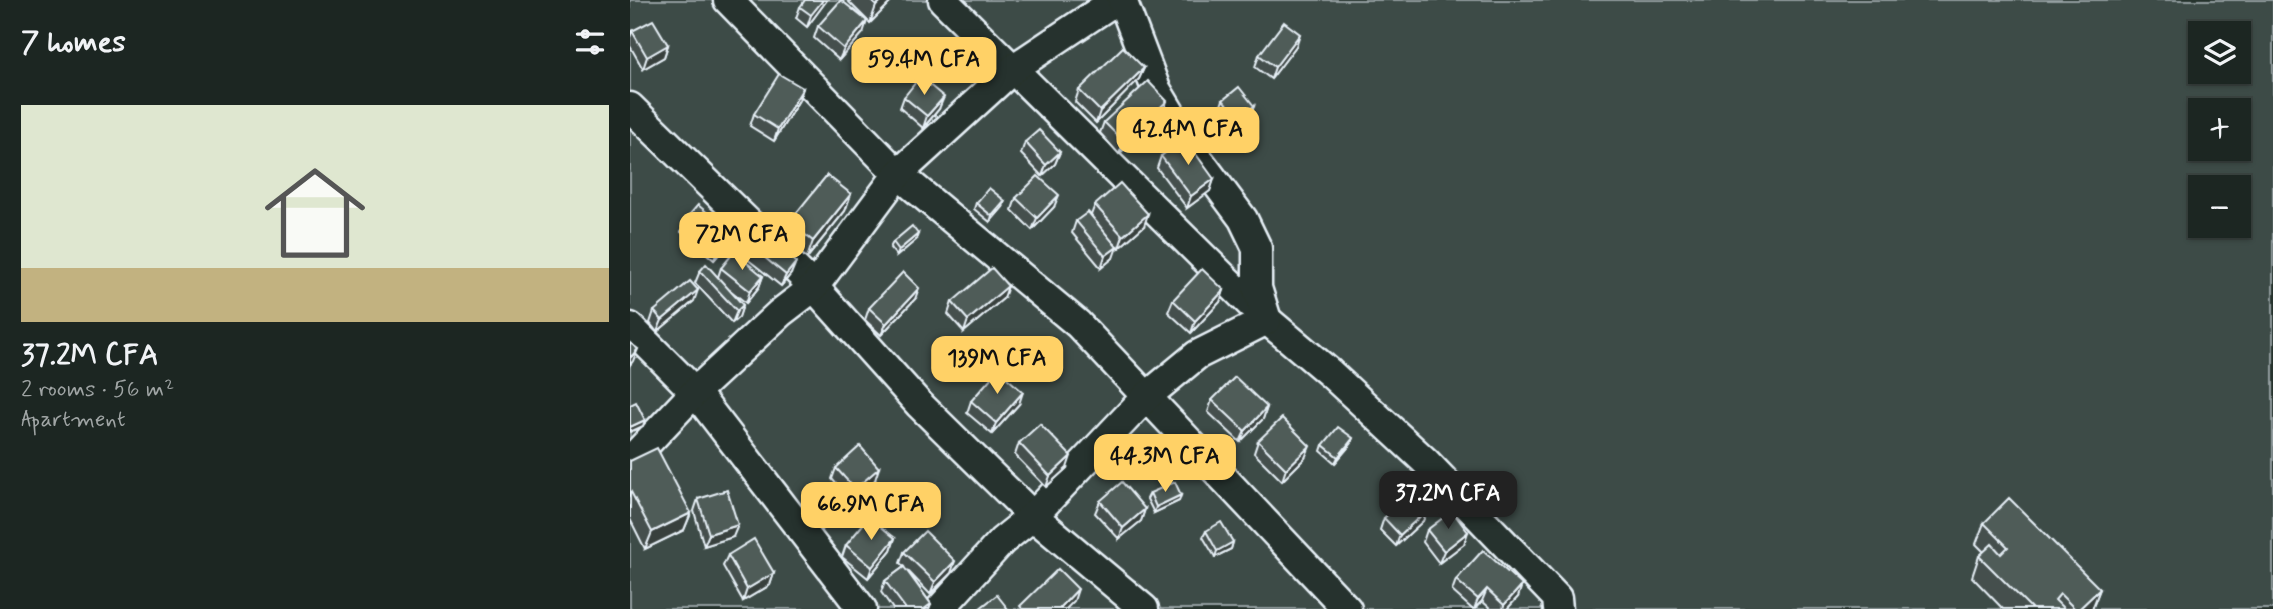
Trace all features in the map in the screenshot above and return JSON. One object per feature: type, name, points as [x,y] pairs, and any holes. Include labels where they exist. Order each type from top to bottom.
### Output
[{"type":"street","points":[[728,0],[898,174],[1078,324],[1347,609]]},
{"type":"street","points":[[943,0],[1267,320],[1330,373],[1425,461],[1557,597],[1558,609]]},
{"type":"street","points":[[630,461],[695,392],[780,313],[814,287],[898,174],[1014,68],[1116,0]]},
{"type":"street","points":[[1122,0],[1156,89],[1215,185],[1243,219],[1257,248],[1256,288],[1267,320]]},
{"type":"street","points":[[630,107],[814,287],[919,404],[1033,516],[1144,609]]},
{"type":"street","points":[[940,609],[1002,541],[1033,516],[1146,397],[1197,355],[1267,320]]},
{"type":"street","points":[[630,327],[695,392],[862,609]]},
{"type":"shaded area","points":[[630,0],[2273,0],[2273,609],[630,609]]},
{"type":"building","points":[[805,0],[823,0],[811,15],[800,7]]},
{"type":"building","points":[[841,0],[867,21],[844,49],[818,26]]},
{"type":"building","points":[[871,0],[882,0],[876,6]]},
{"type":"building","points":[[653,20],[668,45],[647,57],[632,31]]},
{"type":"building","points":[[1284,22],[1300,34],[1275,67],[1259,55]]},
{"type":"building","points":[[1123,47],[1144,68],[1100,111],[1079,90]]},
{"type":"building","points":[[779,74],[803,88],[778,129],[754,114]]},
{"type":"building","points":[[920,77],[944,97],[927,116],[904,97]]},
{"type":"building","points":[[1148,81],[1167,101],[1124,142],[1104,122]]},
{"type":"building","points":[[1239,87],[1254,106],[1238,118],[1223,100]]},
{"type":"building","points":[[1039,130],[1060,152],[1046,165],[1025,142]]},
{"type":"building","points":[[1185,139],[1214,179],[1191,196],[1161,156]]},
{"type":"building","points":[[827,175],[851,194],[813,241],[789,222]]},
{"type":"building","points":[[1038,176],[1059,195],[1037,218],[1016,198]]},
{"type":"building","points":[[1120,183],[1148,214],[1123,236],[1095,205]]},
{"type":"building","points":[[989,188],[1005,201],[992,216],[976,203]]},
{"type":"building","points":[[698,205],[732,233],[718,248],[685,220]]},
{"type":"building","points":[[1088,212],[1117,247],[1105,256],[1076,221]]},
{"type":"building","points":[[751,226],[796,262],[786,275],[741,238]]},
{"type":"building","points":[[912,226],[918,234],[899,250],[893,242]]},
{"type":"building","points":[[734,252],[763,276],[750,291],[721,268]]},
{"type":"building","points":[[706,264],[743,305],[737,311],[700,271]]},
{"type":"building","points":[[992,268],[1008,286],[968,320],[952,302]]},
{"type":"building","points":[[1202,269],[1224,290],[1195,321],[1173,300]]},
{"type":"building","points":[[903,272],[919,288],[886,324],[869,308]]},
{"type":"building","points":[[690,281],[698,290],[662,320],[654,311]]},
{"type":"building","points":[[630,343],[638,349],[630,358]]},
{"type":"building","points":[[998,370],[1023,392],[996,423],[971,401]]},
{"type":"building","points":[[1235,377],[1267,407],[1245,431],[1212,400]]},
{"type":"building","points":[[636,402],[645,420],[630,427],[630,405]]},
{"type":"building","points":[[1282,418],[1310,446],[1286,469],[1258,441]]},
{"type":"building","points":[[1040,424],[1071,456],[1050,476],[1019,443]]},
{"type":"building","points":[[1338,427],[1353,438],[1338,457],[1323,445]]},
{"type":"building","points":[[860,446],[879,468],[855,489],[836,468]]},
{"type":"building","points":[[657,448],[691,513],[652,532],[630,490],[630,461]]},
{"type":"building","points":[[1122,482],[1145,509],[1123,528],[1100,501]]},
{"type":"building","points":[[1175,482],[1181,495],[1156,507],[1150,493]]},
{"type":"building","points":[[727,490],[738,525],[709,534],[698,499]]},
{"type":"building","points":[[1411,493],[1427,510],[1400,535],[1384,518]]},
{"type":"building","points":[[2009,498],[2100,589],[2079,609],[2075,609],[2060,594],[2055,600],[2062,609],[2032,609],[1979,556],[1992,544],[2001,554],[2008,547],[1984,523]]},
{"type":"building","points":[[1452,511],[1468,532],[1444,551],[1427,530]]},
{"type":"building","points":[[869,517],[895,538],[872,567],[846,545]]},
{"type":"building","points":[[1221,522],[1233,542],[1217,551],[1206,531]]},
{"type":"building","points":[[925,531],[955,561],[935,582],[904,552]]},
{"type":"building","points":[[754,539],[774,573],[747,589],[728,555]]},
{"type":"building","points":[[1483,550],[1522,585],[1504,605],[1487,589],[1478,599],[1456,580]]},
{"type":"building","points":[[904,567],[931,604],[924,609],[906,609],[885,581]]},
{"type":"building","points":[[1058,569],[1078,589],[1059,609],[1023,609],[1020,606]]},
{"type":"building","points":[[997,595],[1008,609],[979,609]]}]
